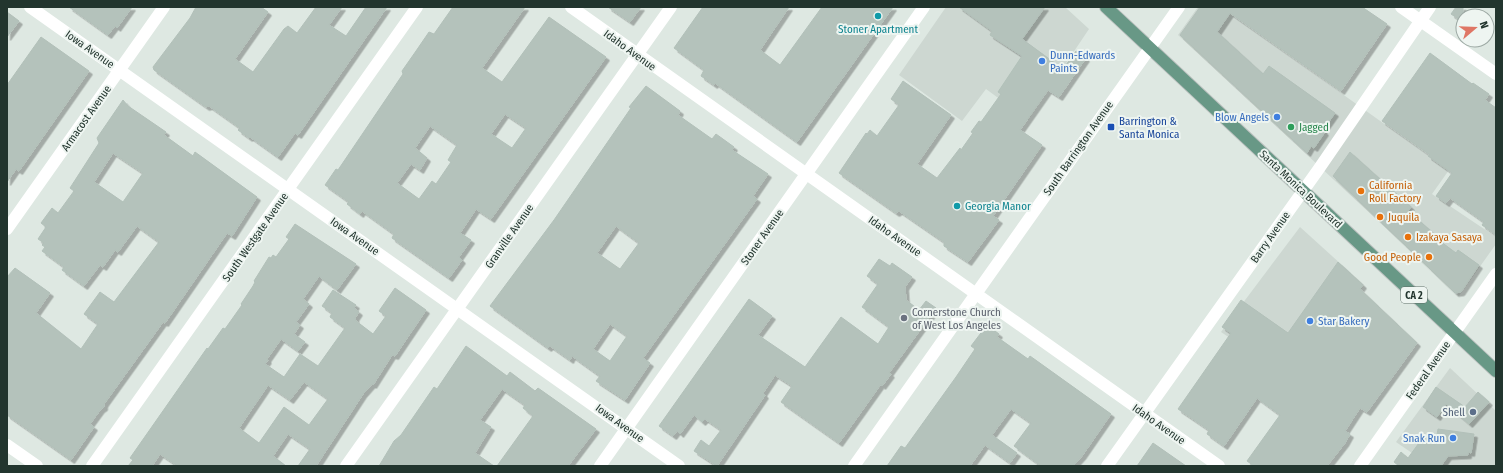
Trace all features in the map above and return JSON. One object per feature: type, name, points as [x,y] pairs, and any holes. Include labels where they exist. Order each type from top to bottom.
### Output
[{"type":"main road","name":"Santa Monica Boulevard","points":[[1106,7],[1496,371]]},
{"type":"street","name":"Iowa Avenue","points":[[30,7],[679,466]]},
{"type":"street","name":"Armacost Avenue","points":[[7,229],[164,7]]},
{"type":"street","name":"South Westgate Avenue","points":[[92,466],[289,190],[417,7]]},
{"type":"street","name":"Idaho Avenue","points":[[571,7],[806,175],[1219,466]]},
{"type":"street","name":"Granville Avenue","points":[[346,466],[672,7]]},
{"type":"street","name":"Stoner Avenue","points":[[600,466],[924,7]]},
{"type":"street","name":"South Barrington Avenue","points":[[854,466],[1179,7]]},
{"type":"street","points":[[1401,7],[1496,74]]},
{"type":"street","name":"Barry Avenue","points":[[1107,466],[1302,191],[1430,7]]},
{"type":"street","name":"Federal Avenue","points":[[1360,466],[1496,274]]},
{"type":"street","points":[[7,445],[37,466]]},
{"type":"shaded area","points":[[946,7],[1065,7],[1089,29],[1028,120],[986,89],[962,121],[899,75]]},
{"type":"shaded area","points":[[1198,7],[1220,7],[1449,170],[1432,194],[1496,237],[1496,244],[1459,296],[1178,35]]},
{"type":"shaded area","points":[[1300,227],[1364,285],[1297,383],[1221,332]]},
{"type":"shaded area","points":[[1450,368],[1496,411],[1496,466],[1431,466],[1396,442]]},
{"type":"building","points":[[69,7],[132,7],[117,28],[115,26],[108,35]]},
{"type":"building","points":[[196,7],[261,7],[268,12],[235,59],[253,72],[284,29],[288,26],[297,33],[316,7],[342,7],[329,25],[346,36],[366,7],[387,7],[298,135],[295,133],[278,157],[238,130],[240,128],[209,106],[206,107],[154,70],[153,67],[190,18]]},
{"type":"building","points":[[453,7],[525,7],[482,68],[502,82],[549,17],[606,57],[491,219],[476,209],[460,233],[471,240],[459,257],[462,260],[449,278],[392,238],[394,234],[362,211],[360,214],[347,204],[349,202],[325,185],[336,169],[338,170],[403,74],[402,71],[429,32],[434,34]],"holes":[[[505,114],[526,128],[512,148],[491,134]],[[430,126],[457,145],[448,160],[451,162],[436,184],[432,181],[419,199],[397,183],[411,164],[420,170],[427,158],[415,148]]]},
{"type":"building","points":[[608,7],[641,7],[630,22]]},
{"type":"building","points":[[703,7],[789,7],[760,50],[780,65],[822,7],[893,7],[797,142],[715,83],[714,85],[701,76],[704,70],[674,48]]},
{"type":"building","points":[[959,7],[1045,7],[1022,39],[1063,69],[1076,51],[1086,58],[1059,97],[1048,90],[1020,130],[1042,145],[993,216],[999,220],[968,262],[944,246],[944,242],[899,211],[896,213],[839,173],[866,133],[867,134],[870,130],[877,136],[899,105],[891,99],[903,81],[951,115],[917,164],[937,178],[960,148],[961,150],[973,133],[971,132],[979,121],[981,122],[1001,94],[998,92],[1022,56],[990,35],[992,31]]},
{"type":"building","points":[[1200,7],[1362,7],[1387,24],[1341,91],[1230,13],[1217,32],[1263,74],[1269,66],[1335,113],[1323,130],[1325,132],[1314,148],[1311,146],[1307,153],[1180,35]]},
{"type":"building","points":[[1455,8],[1455,17],[1451,14]]},
{"type":"building","points":[[7,12],[19,21],[7,37]]},
{"type":"building","points":[[41,37],[89,71],[19,171],[16,169],[7,182],[7,85]]},
{"type":"building","points":[[1430,53],[1472,84],[1473,83],[1489,94],[1485,100],[1496,108],[1496,235],[1482,225],[1484,222],[1450,198],[1446,203],[1436,196],[1452,173],[1428,156],[1430,155],[1382,121]]},
{"type":"building","points":[[646,86],[680,111],[678,115],[712,139],[716,134],[734,147],[732,150],[768,174],[753,196],[757,199],[643,358],[650,363],[625,400],[596,381],[600,376],[572,356],[570,360],[550,346],[548,348],[490,306],[554,220],[631,108],[629,107]],"holes":[[[616,226],[639,243],[620,269],[597,253]],[[610,324],[627,336],[610,361],[593,349]]]},
{"type":"building","points":[[123,100],[128,106],[166,132],[164,135],[193,156],[195,152],[257,197],[232,236],[227,233],[165,323],[163,322],[104,404],[104,407],[90,424],[94,427],[71,460],[7,415],[7,277],[15,268],[50,293],[36,313],[81,349],[98,324],[84,314],[100,292],[114,302],[159,242],[137,226],[118,252],[115,250],[103,267],[100,265],[84,286],[62,270],[64,267],[42,251],[45,247],[42,245],[44,243],[38,239],[46,227],[41,223],[52,208],[58,213],[74,191],[70,188],[99,143],[97,138]],"holes":[[[113,153],[143,173],[123,202],[94,182]]]},
{"type":"building","points":[[1350,152],[1411,207],[1408,211],[1431,231],[1429,233],[1456,253],[1458,250],[1479,265],[1461,292],[1455,293],[1333,176]]},
{"type":"building","points":[[295,224],[356,264],[337,290],[319,276],[303,299],[309,304],[296,322],[300,325],[294,334],[305,342],[298,351],[281,339],[265,364],[284,377],[300,354],[318,366],[345,328],[330,317],[332,313],[322,306],[333,290],[356,305],[354,308],[359,312],[355,318],[356,321],[373,334],[386,316],[379,311],[395,288],[426,310],[395,356],[392,355],[373,385],[372,384],[363,394],[316,466],[298,466],[310,449],[288,434],[273,456],[286,466],[178,466],[160,454],[152,466],[128,466],[133,460],[130,458],[207,348],[208,349],[223,328],[225,329],[242,305],[241,304],[269,257],[271,258],[273,255],[276,257],[289,239],[286,237]],"holes":[[[304,382],[328,399],[309,425],[284,407],[259,443],[239,428],[268,385],[290,400]]]},
{"type":"building","points":[[879,259],[890,266],[892,263],[912,277],[905,287],[906,300],[919,310],[926,301],[936,308],[889,373],[891,374],[882,386],[881,384],[839,443],[781,402],[792,386],[775,375],[763,393],[765,395],[717,466],[694,451],[701,440],[709,446],[721,430],[705,419],[702,422],[694,415],[680,434],[677,431],[673,436],[659,426],[749,299],[772,316],[758,335],[805,367],[841,317],[878,344],[889,327],[862,307],[878,284],[867,276]]},
{"type":"building","points":[[1338,262],[1363,285],[1360,289],[1417,343],[1367,412],[1360,408],[1345,431],[1350,434],[1345,443],[1327,466],[1254,466],[1247,461],[1280,415],[1257,398],[1224,446],[1207,434],[1209,430],[1178,409],[1231,333],[1222,327],[1241,300],[1288,333]]},
{"type":"building","points":[[987,325],[999,334],[997,337],[1028,359],[1030,356],[1111,414],[1082,456],[1073,466],[1041,466],[1014,446],[1031,423],[1011,409],[992,435],[1017,453],[1010,463],[985,445],[970,466],[887,466],[901,446],[905,448],[956,377],[975,349],[971,346]]},
{"type":"building","points":[[466,346],[507,376],[510,372],[535,391],[538,388],[596,429],[568,466],[497,466],[533,416],[523,408],[525,405],[502,389],[480,420],[491,427],[475,453],[494,466],[379,466],[394,441],[401,435],[434,387],[437,389]]},
{"type":"building","points":[[1436,387],[1465,407],[1478,392],[1489,402],[1469,424],[1446,404],[1437,417],[1423,407]]},
{"type":"building","points":[[1438,429],[1474,434],[1471,453],[1468,452],[1468,455],[1448,456],[1441,466],[1399,466],[1394,462],[1401,452],[1408,458],[1424,436],[1435,445]]},
{"type":"building","points":[[1153,443],[1186,466],[1137,466]]},
{"type":"place","name":"Stoner Apartment","points":[[878,16]]},
{"type":"place","name":"Dunn-Edwards Paints","points":[[1042,61]]},
{"type":"place","name":"Blow Angels","points":[[1277,117]]},
{"type":"place","name":"Barrington & Santa Monica","points":[[1111,127]]},
{"type":"place","name":"Jagged","points":[[1291,127]]},
{"type":"place","name":"California Roll Factory","points":[[1361,191]]},
{"type":"place","name":"Georgia Manor","points":[[957,206]]},
{"type":"place","name":"Juquila","points":[[1380,217]]},
{"type":"place","name":"Izakaya Sasaya","points":[[1408,237]]},
{"type":"place","name":"Good People","points":[[1429,257]]},
{"type":"place","name":"Cornerstone Church of West Los Angeles","points":[[904,318]]},
{"type":"place","name":"Star Bakery","points":[[1310,321]]},
{"type":"place","name":"Shell","points":[[1473,412]]},
{"type":"place","name":"Snak Run","points":[[1453,438]]}]
